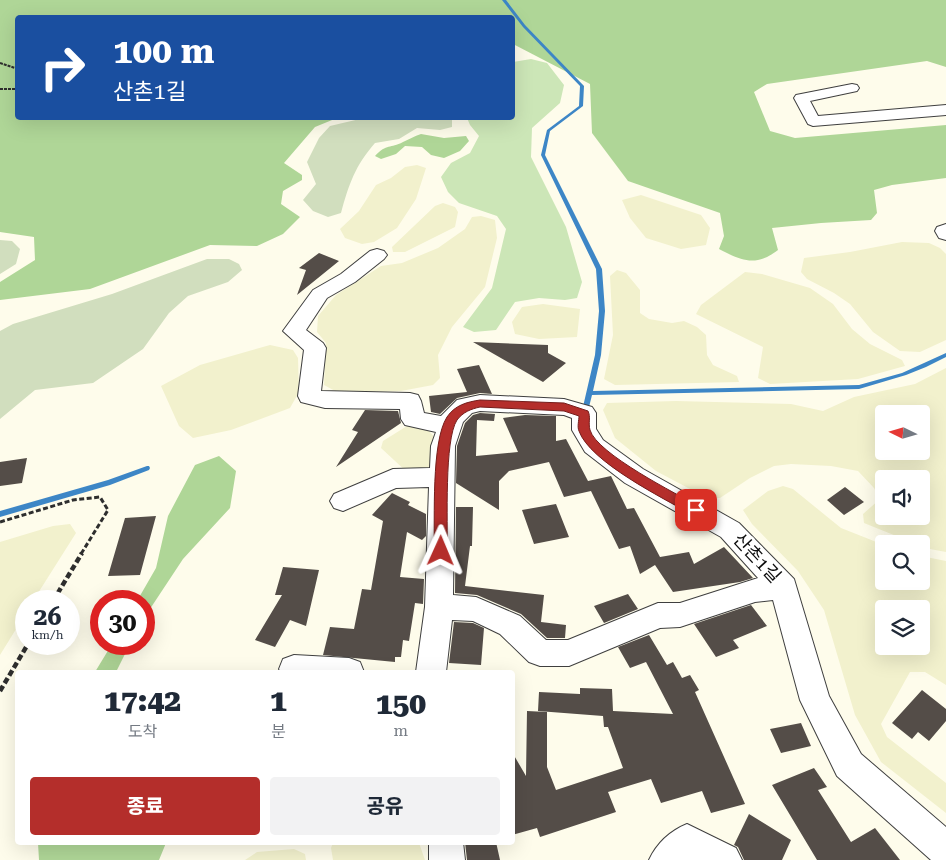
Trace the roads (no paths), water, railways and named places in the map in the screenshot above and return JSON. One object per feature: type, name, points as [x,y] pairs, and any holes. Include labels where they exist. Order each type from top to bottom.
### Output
[{"type":"street","points":[[852,88],[801,98],[813,121],[946,110]]},
{"type":"street","points":[[377,255],[348,278],[320,294],[294,331],[315,348],[309,396],[325,400],[410,401],[413,419],[448,426]]},
{"type":"street","name":"산촌1길","points":[[431,670],[440,607],[443,446],[452,418],[465,406],[480,404],[564,407],[584,413],[584,430],[594,446],[634,476],[730,530],[784,587],[815,700],[848,765],[946,850]]},
{"type":"street","points":[[343,501],[393,480],[443,477]]},
{"type":"street","points":[[440,607],[476,609],[510,625],[540,653],[569,653],[658,616],[680,615],[755,590],[784,587]]},
{"type":"street","points":[[294,669],[312,670]]},
{"type":"street","points":[[667,860],[687,841],[724,860]]},
{"type":"street","points":[[446,845],[447,860]]},
{"type":"waterway","points":[[504,0],[524,26],[582,86],[581,106],[548,131],[543,155],[599,269],[602,311],[598,355],[589,393]]},
{"type":"waterway","points":[[589,393],[859,387],[904,374],[946,355]]},
{"type":"waterway","points":[[585,411],[589,393]]},
{"type":"waterway","points":[[0,514],[110,482],[147,468]]}]
